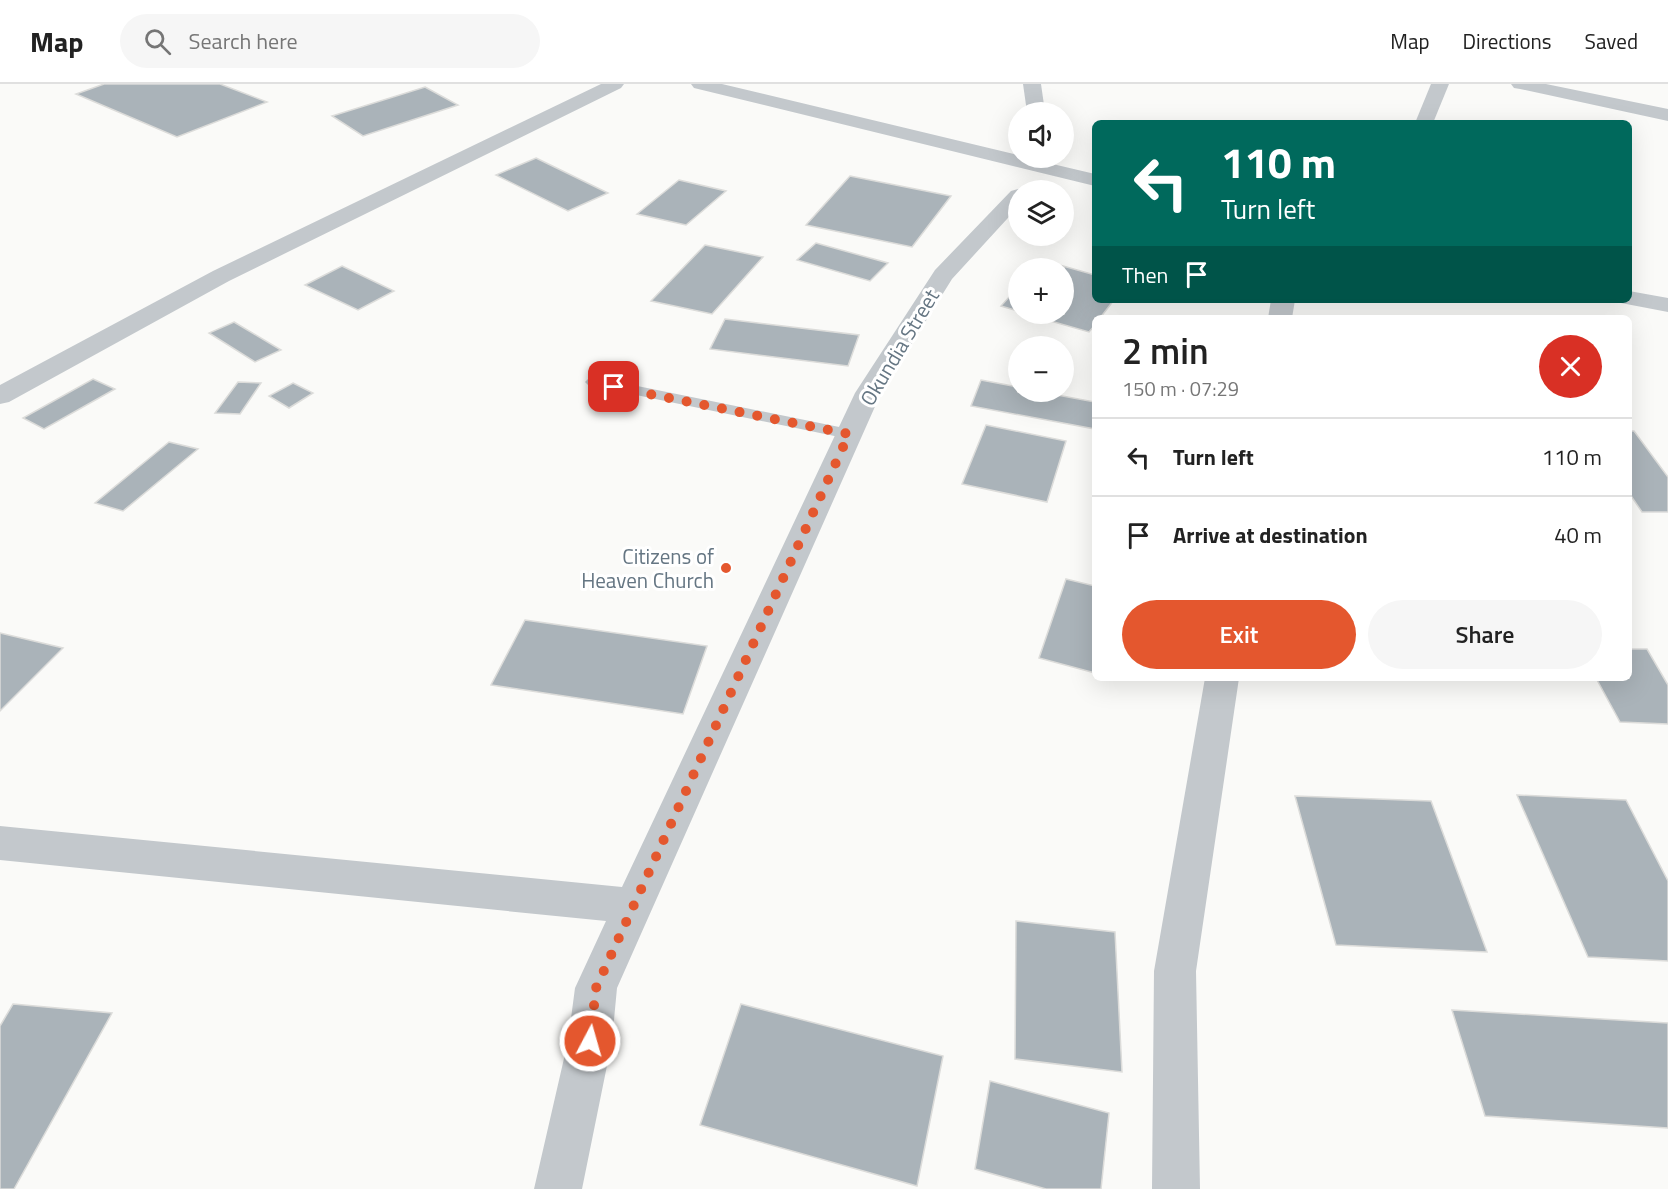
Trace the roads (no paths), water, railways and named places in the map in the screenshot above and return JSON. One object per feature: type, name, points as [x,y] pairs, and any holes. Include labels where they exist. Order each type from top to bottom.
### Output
[{"type":"street","points":[[0,396],[221,276],[615,84]]},
{"type":"street","points":[[703,84],[1008,154]]},
{"type":"street","points":[[1032,84],[1035,102]]},
{"type":"street","points":[[1425,120],[1440,84]]},
{"type":"street","points":[[1520,84],[1668,115]]},
{"type":"street","points":[[1061,168],[1092,179]]},
{"type":"street","name":"Okundia Street","points":[[558,1189],[590,1041],[596,988],[849,434],[868,393],[943,275],[1008,206]]},
{"type":"street","points":[[1632,299],[1668,306]]},
{"type":"street","points":[[1176,1189],[1175,971],[1222,681]]},
{"type":"street","points":[[0,843],[634,906]]},
{"type":"lane","points":[[593,382],[849,434]]},
{"type":"place","name":"Citizens of Heaven Church","points":[[726,568]]}]
